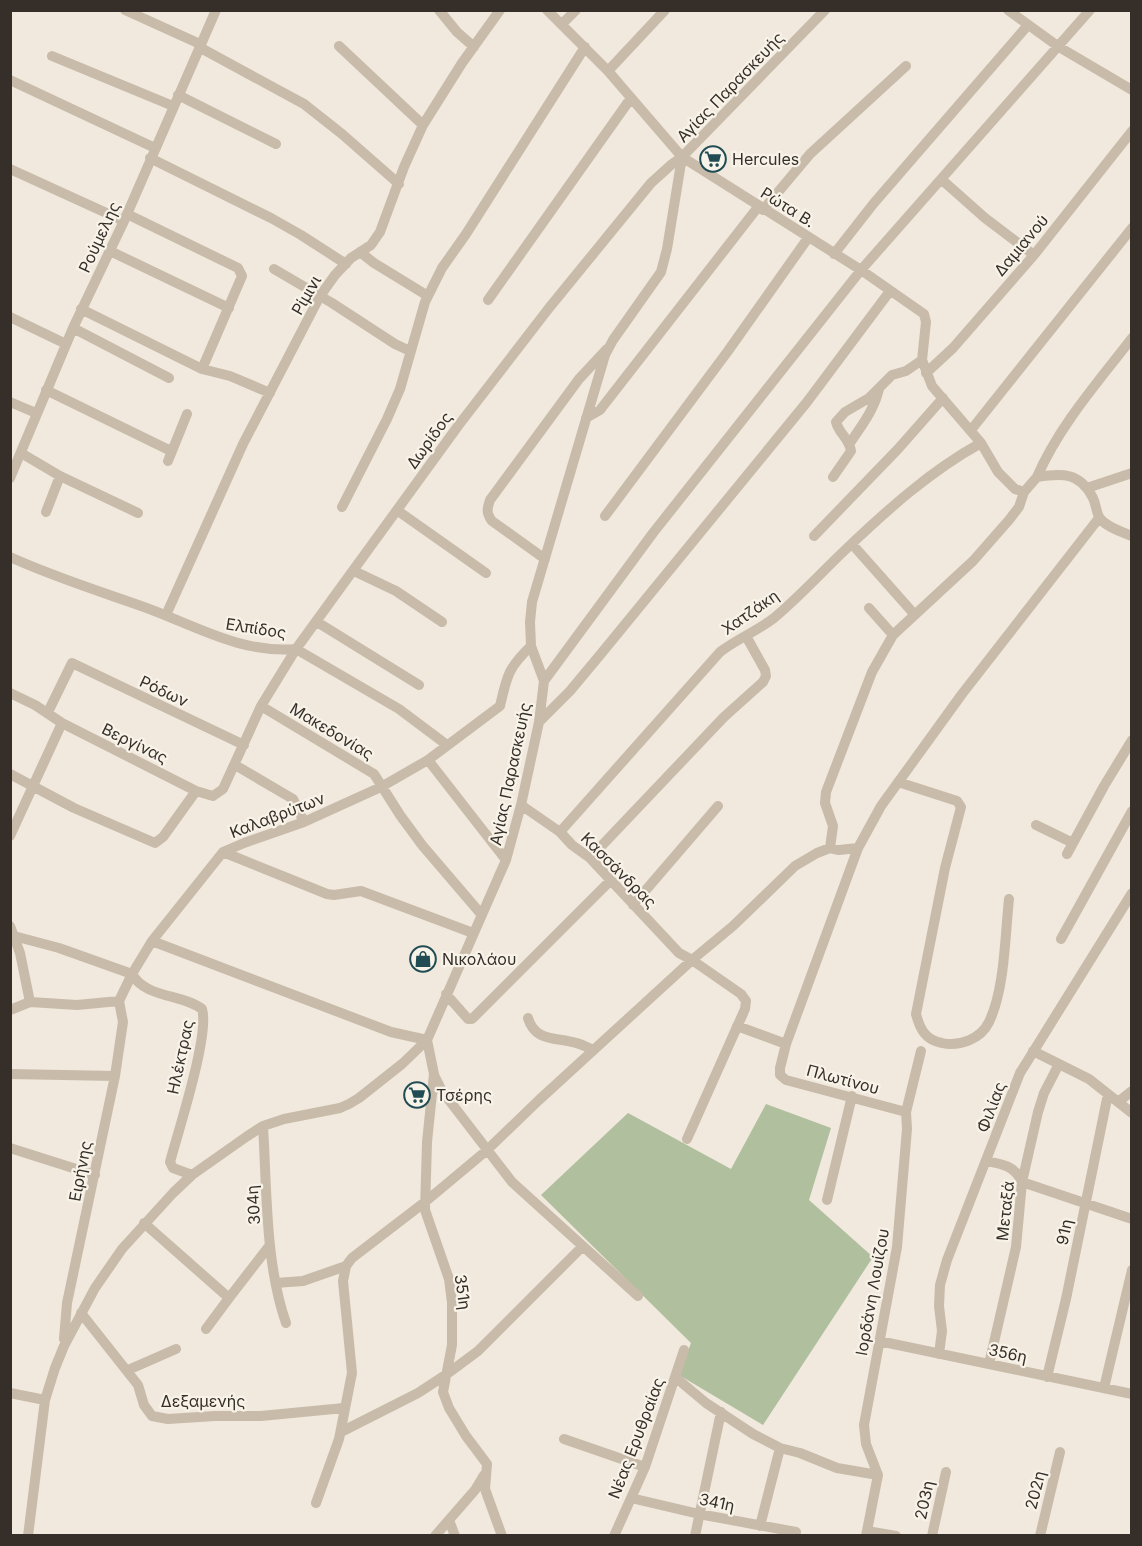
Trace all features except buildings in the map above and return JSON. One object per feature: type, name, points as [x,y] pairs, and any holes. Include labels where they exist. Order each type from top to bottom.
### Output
[{"type":"street","points":[[125,10],[200,46],[304,104],[399,184]]},
{"type":"street","name":"Ρούμελης","points":[[10,478],[81,309],[125,218],[216,10]]},
{"type":"street","points":[[439,10],[457,32],[474,47]]},
{"type":"street","name":"Ρίμινι","points":[[166,615],[243,444],[320,296],[335,275],[371,245],[380,232],[423,125],[500,10]]},
{"type":"street","name":"Ρώτα Β.","points":[[547,10],[608,71],[682,157],[861,270],[924,314],[926,322],[922,360]]},
{"type":"street","points":[[562,24],[576,10]]},
{"type":"street","points":[[608,71],[665,10]]},
{"type":"street","name":"Αγίας Παρασκευής","points":[[29,1531],[45,1400],[64,1346],[102,1276],[144,1223],[192,1175],[263,1126],[349,1104],[402,1064],[427,1040],[506,860],[539,722],[544,681],[531,646],[532,602],[602,365],[610,347],[661,272],[682,157],[825,10]]},
{"type":"street","points":[[1008,10],[1059,47],[1131,90]]},
{"type":"street","points":[[544,681],[653,533],[861,270],[1090,10]]},
{"type":"street","points":[[834,254],[874,203],[1028,25]]},
{"type":"street","points":[[339,46],[423,125]]},
{"type":"street","points":[[342,507],[387,419],[400,388],[428,296],[442,267],[466,234],[585,47]]},
{"type":"street","points":[[52,56],[173,106]]},
{"type":"street","points":[[586,418],[600,410],[760,208],[810,154],[906,66]]},
{"type":"street","points":[[10,80],[153,153],[301,235],[346,264]]},
{"type":"street","points":[[178,95],[276,144]]},
{"type":"street","points":[[488,300],[631,98]]},
{"type":"street","name":"Δαμιανού","points":[[926,373],[954,348],[1034,255],[1131,131]]},
{"type":"street","name":"Δωρίδος","points":[[235,765],[261,706],[296,649],[458,426],[549,308],[651,183],[682,157]]},
{"type":"street","points":[[10,169],[238,268],[242,276],[202,369]]},
{"type":"street","points":[[941,179],[985,218],[1034,255]]},
{"type":"street","points":[[971,430],[1131,228]]},
{"type":"street","points":[[605,516],[728,351],[808,238]]},
{"type":"street","points":[[110,251],[229,308]]},
{"type":"street","points":[[360,252],[428,296]]},
{"type":"street","points":[[274,269],[410,351]]},
{"type":"street","points":[[539,722],[600,655],[807,402],[890,291]]},
{"type":"street","points":[[81,309],[202,369],[230,376],[270,393]]},
{"type":"street","points":[[10,317],[66,344]]},
{"type":"street","points":[[73,328],[169,378]]},
{"type":"street","points":[[830,848],[833,826],[825,803],[826,792],[872,672],[893,636],[973,561],[1009,520],[1019,507],[1024,492],[1036,477],[1063,430],[1128,351],[1131,338]]},
{"type":"street","points":[[545,559],[492,521],[487,509],[490,500],[579,379],[597,357],[610,347]]},
{"type":"street","points":[[833,477],[851,451],[850,443],[838,430],[836,422],[845,412],[869,398],[892,375],[906,371],[922,360],[932,386],[981,443],[998,472],[1015,489],[1024,492]]},
{"type":"street","points":[[850,443],[868,417],[876,402],[879,389]]},
{"type":"street","points":[[46,390],[169,456],[187,414]]},
{"type":"street","points":[[814,536],[898,449],[943,398]]},
{"type":"street","points":[[10,402],[36,412]]},
{"type":"street","name":"Χατζάκη","points":[[561,832],[720,652],[756,632],[941,467],[981,443]]},
{"type":"street","points":[[21,453],[60,476],[138,513]]},
{"type":"street","points":[[1036,477],[1059,473],[1080,481],[1087,488],[1097,507],[1099,518],[1116,530],[1131,536]]},
{"type":"street","points":[[1087,488],[1131,473]]},
{"type":"street","points":[[46,512],[60,476]]},
{"type":"street","points":[[398,510],[486,573]]},
{"type":"street","points":[[687,1139],[738,1026],[786,1044],[858,848],[881,806],[962,694],[1099,518]]},
{"type":"street","points":[[852,544],[915,615]]},
{"type":"street","name":"Ελπίδος","points":[[10,557],[49,575],[166,615],[222,640],[281,650],[296,649],[399,709],[447,745]]},
{"type":"street","points":[[354,571],[396,591],[442,622]]},
{"type":"street","points":[[869,608],[893,636]]},
{"type":"street","points":[[317,622],[419,685]]},
{"type":"street","points":[[590,858],[724,717],[763,682],[766,676],[765,670],[746,636]]},
{"type":"street","name":"Καλαβρύτων","points":[[119,1001],[152,941],[223,852],[304,822],[381,787],[428,760],[500,706],[506,678],[517,660],[531,646]]},
{"type":"street","name":"Ρόδων","points":[[48,712],[72,663],[244,745]]},
{"type":"street","name":"Βεργίνας","points":[[10,693],[48,712],[62,723],[196,791]]},
{"type":"street","name":"Μακεδονίας","points":[[261,706],[374,774],[422,845],[481,914]]},
{"type":"street","points":[[10,836],[62,723]]},
{"type":"street","points":[[1067,854],[1131,740]]},
{"type":"street","points":[[428,760],[506,860]]},
{"type":"street","points":[[10,774],[74,808],[155,843],[163,837],[196,791],[207,795],[217,795],[223,789],[235,765],[289,796],[296,802],[304,822]]},
{"type":"street","points":[[898,782],[957,801],[961,807],[945,868],[916,1014],[924,1034],[935,1042],[951,1045],[970,1040],[982,1033],[989,1023],[997,998],[1009,899]]},
{"type":"street","name":"Κασσάνδρας","points":[[521,805],[561,832],[572,845],[590,858],[679,953],[741,994],[746,1001],[738,1026]]},
{"type":"street","points":[[633,905],[717,806]]},
{"type":"street","points":[[1061,939],[1131,811]]},
{"type":"street","points":[[1036,825],[1073,843]]},
{"type":"street","points":[[276,1283],[303,1281],[346,1266],[362,1249],[425,1202],[486,1151],[692,960],[733,926],[795,866],[830,848],[839,850],[858,848]]},
{"type":"street","points":[[223,852],[327,894],[361,891],[473,933]]},
{"type":"street","points":[[446,994],[468,1019],[472,1019],[611,880]]},
{"type":"street","name":"Φιλίας","points":[[939,1354],[942,1331],[939,1306],[940,1285],[963,1215],[1020,1073],[1131,893]]},
{"type":"street","points":[[12,931],[132,974]]},
{"type":"street","points":[[12,931],[20,953],[30,1002]]},
{"type":"street","points":[[152,941],[391,1032],[427,1040]]},
{"type":"street","name":"Ηλέκτρας","points":[[132,974],[139,983],[202,1009],[204,1016],[199,1056],[170,1162],[174,1168],[192,1175]]},
{"type":"street","points":[[10,1010],[30,1002],[77,1005],[119,1001]]},
{"type":"street","name":"Ειρήνης","points":[[64,1346],[67,1303],[115,1076],[123,1022],[119,1001]]},
{"type":"street","points":[[528,1018],[535,1033],[594,1050]]},
{"type":"street","name":"351η","points":[[427,1040],[434,1074],[427,1142],[425,1202],[427,1217],[449,1279],[450,1289],[452,1345],[443,1392],[449,1408],[466,1436],[487,1464],[485,1490],[502,1536]]},
{"type":"street","name":"Πλωτίνου","points":[[786,1044],[780,1068],[780,1075],[786,1080],[906,1112]]},
{"type":"street","name":"Ιορδάνη Λουίζου","points":[[878,1475],[866,1444],[864,1425],[897,1247],[907,1129],[906,1112],[921,1051]]},
{"type":"street","points":[[1033,1051],[1077,1072],[1131,1113]]},
{"type":"street","name":"Μεταξά","points":[[989,1364],[1016,1247],[1022,1182],[1038,1112],[1044,1092],[1059,1064]]},
{"type":"street","points":[[10,1074],[115,1076]]},
{"type":"street","points":[[434,1074],[442,1091],[512,1182],[638,1296]]},
{"type":"street","points":[[1118,1102],[1131,1091]]},
{"type":"street","name":"91η","points":[[1047,1377],[1108,1094]]},
{"type":"street","points":[[827,1200],[852,1096]]},
{"type":"street","name":"304η","points":[[263,1126],[270,1245],[280,1306],[286,1323]]},
{"type":"street","points":[[10,1148],[94,1175]]},
{"type":"street","points":[[986,1161],[1010,1167],[1018,1173],[1022,1182],[1131,1219]]},
{"type":"street","points":[[144,1223],[229,1298]]},
{"type":"street","points":[[206,1329],[270,1245]]},
{"type":"street","points":[[341,1432],[418,1393],[447,1374],[490,1340],[582,1247]]},
{"type":"street","points":[[316,1503],[337,1448],[353,1368],[346,1323],[344,1281],[346,1266]]},
{"type":"street","points":[[1104,1388],[1131,1270]]},
{"type":"street","name":"Δεξαμενής","points":[[81,1313],[138,1384],[148,1412],[160,1419],[267,1416],[344,1408]]},
{"type":"street","name":"356η","points":[[879,1341],[1131,1394]]},
{"type":"street","points":[[128,1370],[176,1349]]},
{"type":"street","name":"Νέας Ερυθραίας","points":[[614,1536],[645,1467],[684,1350]]},
{"type":"street","points":[[675,1377],[706,1403],[753,1434],[780,1448],[800,1453],[837,1468],[878,1475],[866,1533],[896,1536]]},
{"type":"street","points":[[10,1393],[45,1400]]},
{"type":"street","points":[[695,1536],[722,1412]]},
{"type":"street","points":[[564,1438],[645,1467]]},
{"type":"street","points":[[760,1526],[780,1448]]},
{"type":"street","name":"202η","points":[[1040,1536],[1060,1452]]},
{"type":"street","name":"203η","points":[[932,1536],[946,1472]]},
{"type":"street","points":[[435,1536],[475,1490],[485,1473]]},
{"type":"street","name":"341η","points":[[631,1498],[699,1514],[796,1532]]},
{"type":"street","points":[[449,1520],[455,1536]]},
{"type":"street","points":[[29,1531],[39,1536]]},
{"type":"green space","points":[[766,1104],[831,1128],[809,1200],[873,1257],[763,1425],[679,1375],[691,1343],[541,1195],[628,1113],[731,1169]]},
{"type":"place","name":"Hercules","points":[[713,159]]},
{"type":"place","name":"Νικολάου","points":[[423,959]]},
{"type":"place","name":"Τσέρης","points":[[417,1095]]}]
